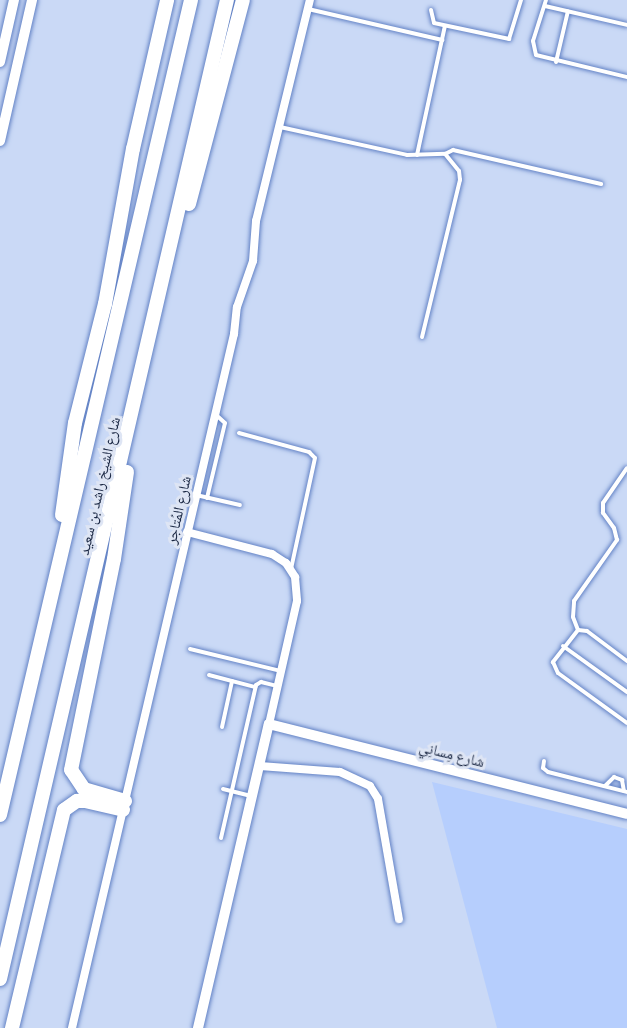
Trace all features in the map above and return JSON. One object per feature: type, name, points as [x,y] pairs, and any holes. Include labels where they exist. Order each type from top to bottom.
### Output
[{"type":"highway","points":[[59,560],[75,423],[105,304],[133,149],[167,0]]},
{"type":"highway","name":"شارع الشيخ راشد بن سعيد","points":[[0,815],[192,0]]},
{"type":"highway","name":"شارع الشيخ راشد بن سعيد","points":[[0,979],[143,372],[227,0]]},
{"type":"highway","points":[[148,345],[209,137],[243,0]]},
{"type":"highway","points":[[124,805],[84,789],[73,777],[71,761],[114,559],[143,372]]},
{"type":"highway","points":[[12,1028],[63,810],[77,801],[124,805]]},
{"type":"street","points":[[0,62],[14,0]]},
{"type":"street","points":[[0,141],[32,0]]},
{"type":"street","name":"شارع المُتاجر","points":[[72,1028],[234,334],[237,307],[253,261],[256,221],[309,5]]},
{"type":"street","points":[[187,532],[272,554],[291,570],[297,601],[198,1028]]},
{"type":"street","name":"شارع مِسانِي","points":[[269,724],[627,814]]},
{"type":"street","points":[[260,766],[340,772],[370,786],[378,799],[399,919]]},
{"type":"lane","points":[[431,10],[432,21],[509,39],[520,0]]},
{"type":"lane","points":[[546,0],[533,48],[539,57],[627,77]]},
{"type":"lane","points":[[309,5],[442,40]]},
{"type":"lane","points":[[545,6],[627,25]]},
{"type":"lane","points":[[556,62],[568,11]]},
{"type":"lane","points":[[417,155],[446,26]]},
{"type":"lane","points":[[280,127],[417,155],[445,154],[453,150],[601,184]]},
{"type":"lane","points":[[422,337],[460,180],[459,171],[445,154]]},
{"type":"lane","points":[[207,498],[225,423],[222,416],[214,414]]},
{"type":"lane","points":[[238,433],[309,452],[315,458],[291,570]]},
{"type":"lane","points":[[578,630],[573,617],[574,601],[617,540],[614,528],[603,513],[603,503],[627,468]]},
{"type":"lane","points":[[195,495],[240,506]]},
{"type":"lane","points":[[578,630],[554,658],[555,670],[627,723]]},
{"type":"lane","points":[[578,630],[587,632],[626,658]]},
{"type":"lane","points":[[563,646],[627,692]]},
{"type":"lane","points":[[190,649],[282,671]]},
{"type":"lane","points":[[209,675],[255,687]]},
{"type":"lane","points":[[222,727],[232,681]]},
{"type":"lane","points":[[221,838],[255,687],[260,682],[278,686]]},
{"type":"lane","points":[[544,761],[543,768],[548,771],[626,791]]},
{"type":"lane","points":[[605,786],[614,777],[622,780],[626,791]]},
{"type":"lane","points":[[223,789],[253,796]]},
{"type":"shaded area","points":[[432,782],[627,829],[627,1028],[497,1028]]}]
